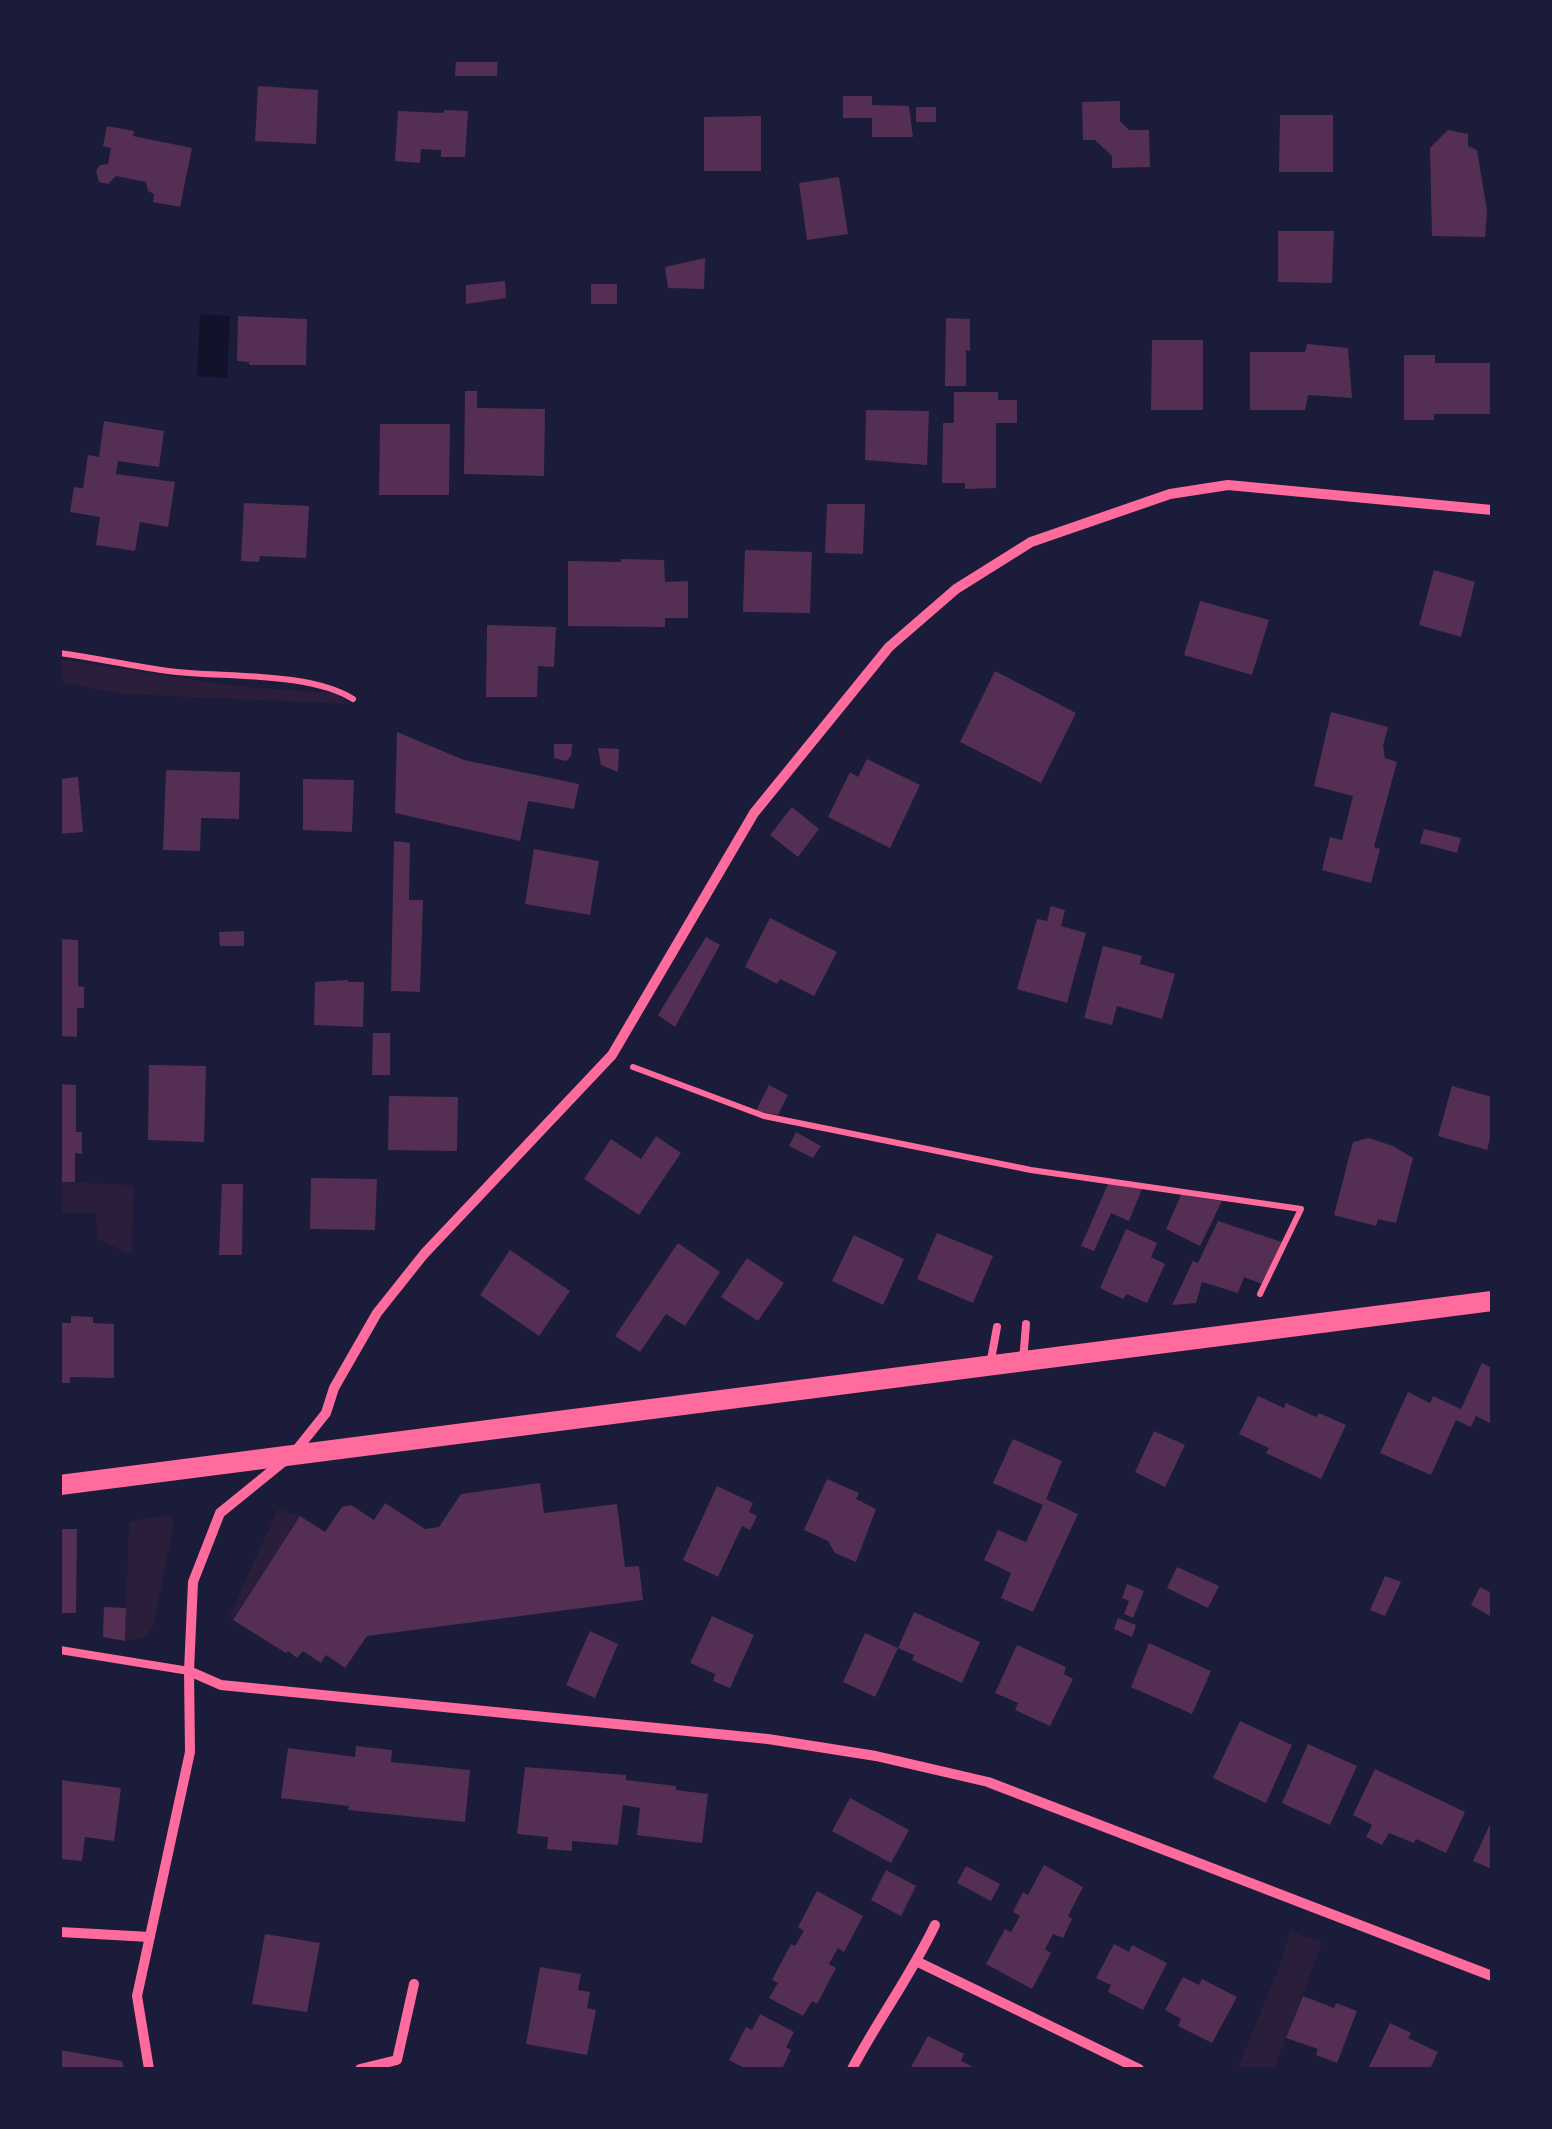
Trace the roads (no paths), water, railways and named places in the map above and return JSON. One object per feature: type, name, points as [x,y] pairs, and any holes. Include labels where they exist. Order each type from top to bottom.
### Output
[{"type":"main road","points":[[60,1485],[1492,1301]]},
{"type":"street","points":[[149,2069],[136,1996],[190,1752],[193,1582],[220,1513],[294,1453],[326,1413],[334,1388],[377,1313],[424,1254],[612,1055],[754,813],[889,646],[956,590],[1031,542],[1170,494],[1228,485],[1492,510]]},
{"type":"street","points":[[189,1671],[221,1685],[782,1741],[876,1756],[988,1782],[1492,1976]]},
{"type":"street","points":[[852,2069],[876,2024],[918,1962],[936,1925]]},
{"type":"street","points":[[60,1932],[150,1937]]},
{"type":"street","points":[[918,1962],[1139,2069]]},
{"type":"street","points":[[360,2069],[397,2060],[414,1984]]},
{"type":"lane","points":[[1023,1361],[1026,1324]]},
{"type":"lane","points":[[990,1365],[997,1327]]},
{"type":"lane","points":[[60,1650],[189,1671]]}]
